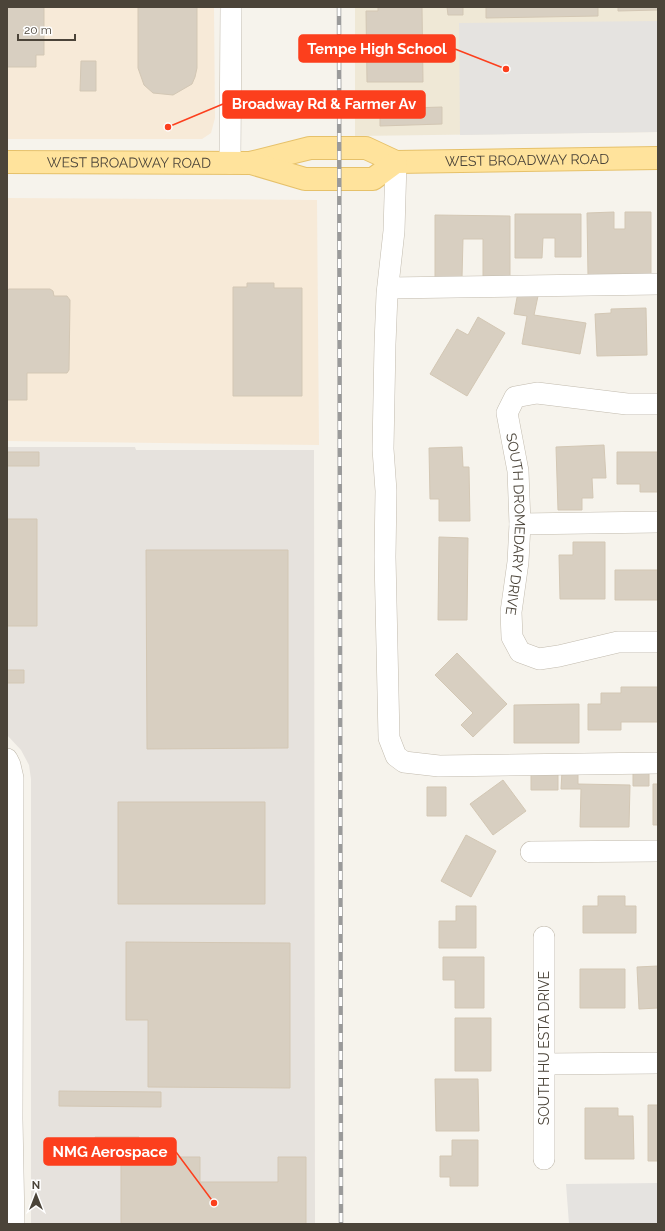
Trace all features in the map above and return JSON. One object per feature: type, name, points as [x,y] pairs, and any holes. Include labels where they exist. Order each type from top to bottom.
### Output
[{"type":"main road","name":"WEST BROADWAY ROAD","points":[[7,162],[240,163],[310,148],[366,148],[396,162],[658,158]]},
{"type":"main road","name":"WEST BROADWAY ROAD","points":[[240,163],[305,179],[373,179],[396,162]]},
{"type":"street","points":[[231,7],[240,163]]},
{"type":"street","points":[[396,162],[394,231],[384,344],[384,448],[386,491],[385,557],[388,706],[389,738],[396,756],[404,762],[439,766],[658,763]]},
{"type":"street","points":[[388,288],[658,284]]},
{"type":"street","name":"SOUTH DROMEDARY DRIVE","points":[[658,404],[626,404],[537,393],[515,397],[507,413],[518,471],[520,524],[518,562],[511,612],[512,637],[520,652],[539,658],[559,656],[618,642],[658,642]]},
{"type":"street","points":[[520,524],[658,522]]},
{"type":"street","points":[[7,759],[14,778],[12,1119],[14,1224]]},
{"type":"street","points":[[531,852],[658,851]]},
{"type":"street","name":"SOUTH HU ESTA DRIVE","points":[[544,937],[544,1159]]},
{"type":"street","points":[[544,1064],[658,1063]]},
{"type":"shaded area","points":[[7,7],[214,7],[215,118],[211,133],[202,139],[7,139]]},
{"type":"shaded area","points":[[355,7],[658,7],[658,132],[355,136]]},
{"type":"shaded area","points":[[658,21],[658,132],[460,135],[459,23]]},
{"type":"shaded area","points":[[7,198],[317,200],[319,445],[7,441]]},
{"type":"shaded area","points":[[7,447],[135,447],[136,450],[314,450],[315,1224],[31,1224],[31,779],[29,765],[21,750],[7,735]]},
{"type":"shaded area","points":[[658,1183],[658,1224],[569,1224],[566,1184]]},
{"type":"building","points":[[7,7],[44,7],[44,55],[36,55],[36,67],[7,67]]},
{"type":"building","points":[[138,7],[197,7],[197,68],[195,77],[192,84],[173,95],[153,93],[144,85],[138,68]]},
{"type":"building","points":[[378,7],[422,7],[423,82],[367,82],[366,11],[378,11]]},
{"type":"building","points":[[447,7],[463,7],[463,15],[448,15]]},
{"type":"building","points":[[486,7],[598,7],[598,16],[486,18]]},
{"type":"building","points":[[618,7],[658,7],[658,10],[618,11]]},
{"type":"building","points":[[81,61],[96,61],[96,91],[80,91]]},
{"type":"building","points":[[442,107],[442,124],[380,126],[380,109]]},
{"type":"building","points":[[614,212],[614,229],[625,229],[625,212],[651,212],[651,275],[588,276],[587,213]]},
{"type":"building","points":[[515,214],[581,214],[581,257],[555,257],[555,238],[543,238],[542,258],[515,258]]},
{"type":"building","points":[[435,215],[510,216],[510,278],[483,277],[483,239],[463,239],[462,278],[435,278]]},
{"type":"building","points":[[247,283],[274,283],[274,288],[302,288],[302,396],[233,396],[233,287],[247,287]]},
{"type":"building","points":[[50,289],[53,291],[54,296],[67,296],[70,300],[69,370],[67,373],[27,373],[27,400],[7,400],[7,290]]},
{"type":"building","points":[[518,292],[538,296],[534,315],[586,323],[580,354],[522,344],[527,316],[514,314]]},
{"type":"building","points":[[646,308],[647,355],[597,356],[595,314],[611,313],[611,309]]},
{"type":"building","points":[[478,317],[505,333],[467,396],[430,374],[457,329],[468,335]]},
{"type":"building","points":[[604,445],[606,478],[592,478],[593,498],[582,498],[582,510],[558,510],[556,447]]},
{"type":"building","points":[[462,447],[463,467],[469,467],[470,521],[439,521],[439,499],[430,499],[429,448]]},
{"type":"building","points":[[7,452],[39,452],[39,466],[7,466]]},
{"type":"building","points":[[617,452],[658,452],[658,492],[640,492],[640,484],[617,484]]},
{"type":"building","points":[[7,519],[37,519],[37,626],[7,626]]},
{"type":"building","points":[[439,537],[468,538],[467,620],[438,620]]},
{"type":"building","points":[[573,542],[605,542],[605,599],[560,599],[559,555],[573,555]]},
{"type":"building","points":[[146,550],[288,550],[288,748],[147,749]]},
{"type":"building","points":[[615,570],[658,570],[658,600],[615,600]]},
{"type":"building","points":[[457,653],[507,704],[473,737],[461,725],[473,713],[435,675]]},
{"type":"building","points":[[7,670],[24,670],[24,683],[7,683]]},
{"type":"building","points":[[621,687],[658,687],[658,722],[621,722],[621,730],[588,730],[588,704],[601,704],[601,693],[621,693]]},
{"type":"building","points":[[579,704],[579,743],[514,743],[514,705]]},
{"type":"building","points":[[633,770],[649,770],[649,786],[633,786]]},
{"type":"building","points":[[531,771],[558,771],[558,790],[531,790]]},
{"type":"building","points":[[562,771],[578,771],[578,784],[630,785],[629,827],[580,827],[581,789],[561,789]]},
{"type":"building","points":[[503,780],[526,811],[493,835],[470,804]]},
{"type":"building","points":[[653,784],[658,784],[658,825],[653,825]]},
{"type":"building","points":[[427,787],[446,787],[446,816],[427,816]]},
{"type":"building","points":[[118,802],[265,802],[265,904],[118,904]]},
{"type":"building","points":[[466,835],[496,851],[471,897],[441,881]]},
{"type":"building","points":[[598,896],[625,896],[625,906],[636,906],[636,933],[583,933],[583,906],[598,906]]},
{"type":"building","points":[[456,906],[476,906],[476,948],[439,948],[439,921],[456,921]]},
{"type":"building","points":[[126,942],[290,943],[290,1088],[148,1087],[148,1020],[126,1020]]},
{"type":"building","points":[[443,957],[484,957],[484,1008],[455,1008],[455,980],[443,980]]},
{"type":"building","points":[[658,966],[658,1008],[639,1009],[637,967]]},
{"type":"building","points":[[580,969],[625,969],[625,1008],[580,1008]]},
{"type":"building","points":[[455,1018],[491,1018],[491,1071],[455,1071]]},
{"type":"building","points":[[435,1079],[478,1079],[479,1131],[436,1131]]},
{"type":"building","points":[[59,1091],[161,1092],[161,1107],[59,1106]]},
{"type":"building","points":[[648,1105],[658,1105],[658,1161],[648,1161]]},
{"type":"building","points":[[585,1108],[618,1108],[618,1116],[633,1116],[634,1159],[585,1159]]},
{"type":"building","points":[[95,1137],[139,1137],[139,1151],[95,1151]]},
{"type":"building","points":[[452,1140],[478,1140],[478,1186],[450,1186],[450,1177],[440,1177],[440,1156],[452,1156]]},
{"type":"building","points":[[121,1157],[200,1157],[200,1182],[278,1182],[278,1157],[306,1157],[306,1224],[121,1224]]},
{"type":"railway","points":[[339,7],[341,1224]]},
{"type":"place","name":"Tempe High School","points":[[506,69]]},
{"type":"place","name":"Broadway Rd & Farmer Av","points":[[168,127]]},
{"type":"place","name":"NMG Aerospace","points":[[214,1203]]}]
